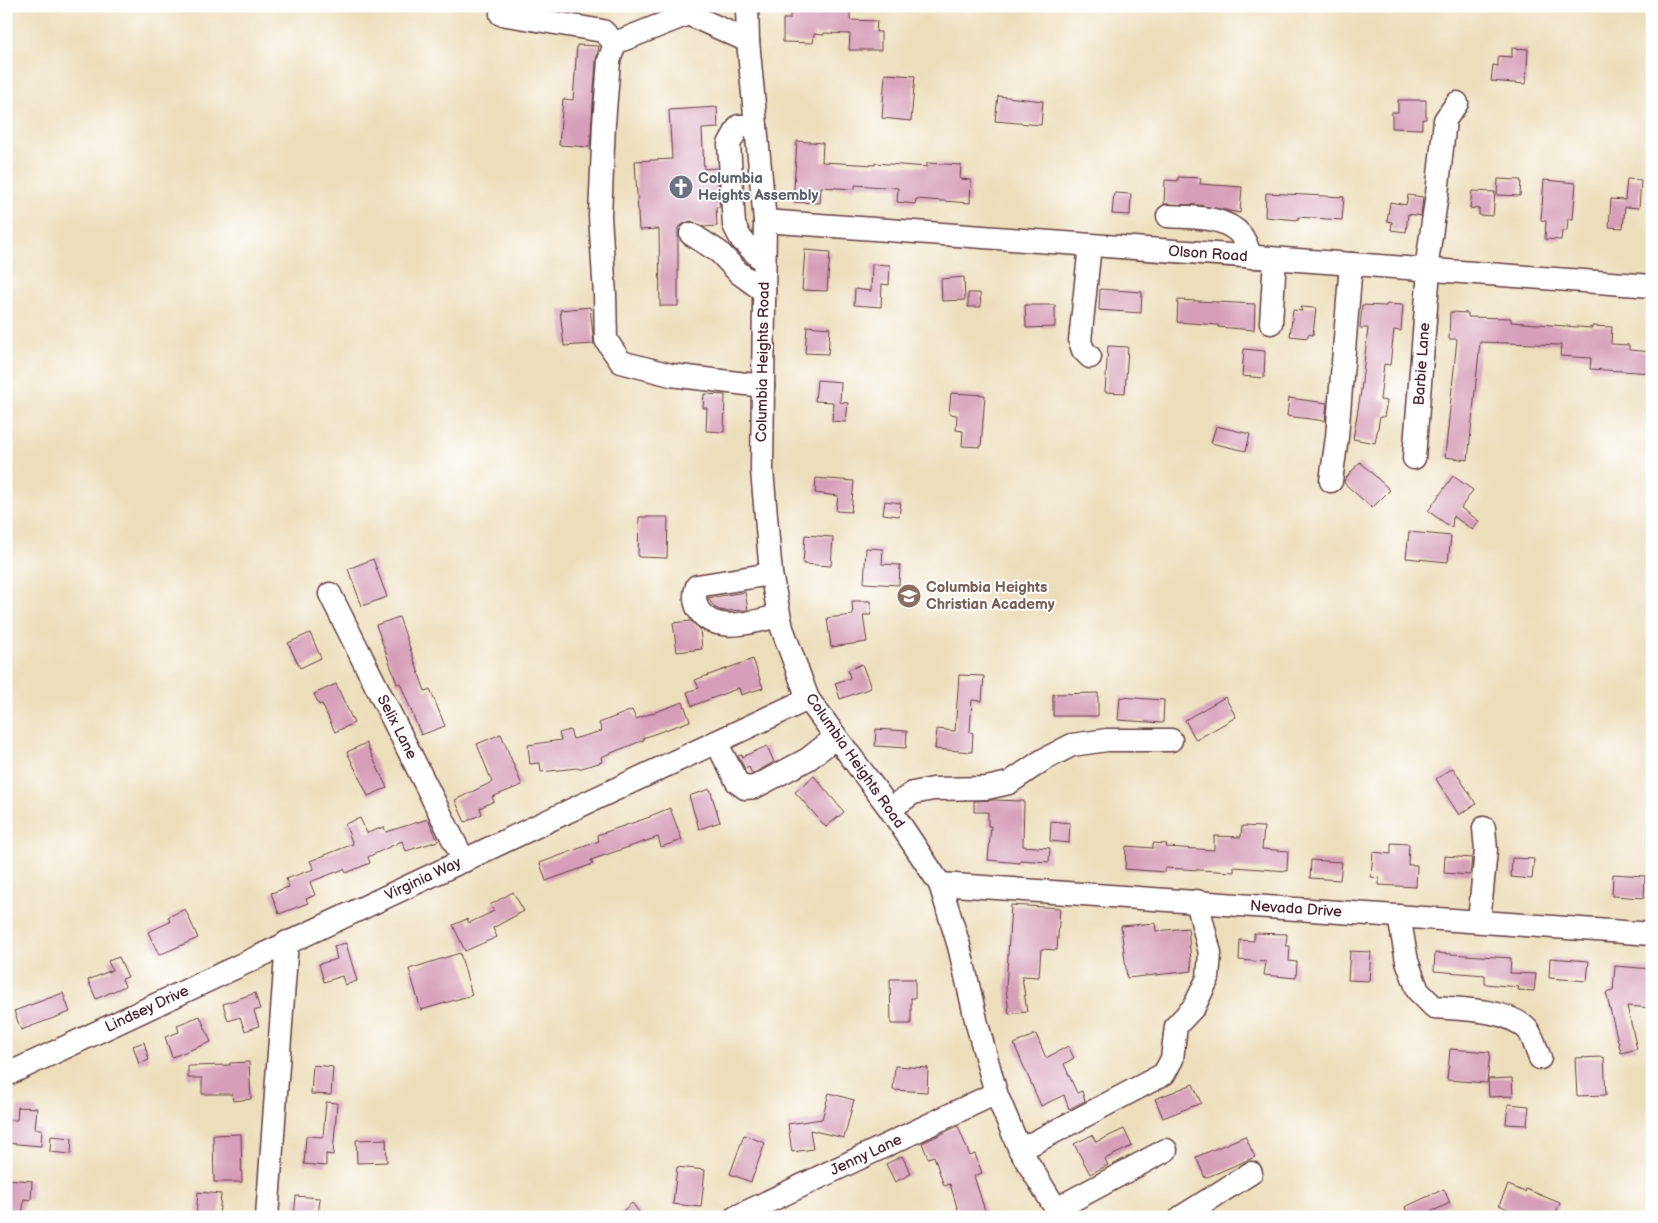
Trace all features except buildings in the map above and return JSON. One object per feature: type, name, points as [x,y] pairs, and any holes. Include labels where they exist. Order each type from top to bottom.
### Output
[{"type":"street","name":"Columbia Heights Road","points":[[746,6],[765,222],[762,470],[771,574],[782,628],[808,699],[890,809],[940,884],[959,946],[977,1024],[996,1093],[1020,1150],[1059,1213]]},
{"type":"street","points":[[501,14],[603,31],[615,43]]},
{"type":"street","points":[[748,41],[688,14],[615,43],[609,61],[600,216],[606,295],[606,340],[621,362],[671,375],[763,386]]},
{"type":"street","name":"Barbie Lane","points":[[1414,458],[1428,270],[1445,120],[1457,103]]},
{"type":"street","points":[[756,126],[739,126],[729,144],[734,225],[742,239],[764,262]]},
{"type":"street","points":[[1168,216],[1220,220],[1242,236],[1251,257]]},
{"type":"street","name":"Olson Road","points":[[765,222],[1652,286]]},
{"type":"street","points":[[691,234],[719,252],[739,274],[764,291]]},
{"type":"street","points":[[1090,245],[1080,341],[1083,350],[1090,357]]},
{"type":"street","points":[[1271,323],[1275,259]]},
{"type":"street","points":[[1331,481],[1337,438],[1351,264]]},
{"type":"street","points":[[771,574],[697,586],[694,593],[696,606],[703,617],[717,624],[735,625],[779,616]]},
{"type":"street","name":"Selix Lane","points":[[330,594],[464,860]]},
{"type":"street","name":"Virginia Way","points":[[287,942],[808,699]]},
{"type":"street","points":[[716,742],[737,782],[745,788],[755,787],[808,759],[836,738]]},
{"type":"street","points":[[890,809],[913,793],[934,789],[987,788],[1009,783],[1043,760],[1072,746],[1108,740],[1171,740]]},
{"type":"street","points":[[1479,922],[1486,850],[1484,828]]},
{"type":"street","name":"Nevada Drive","points":[[940,884],[1652,934]]},
{"type":"street","points":[[1020,1150],[1164,1074],[1172,1059],[1176,1026],[1194,1007],[1208,978],[1210,953],[1197,902]]},
{"type":"street","points":[[1398,916],[1407,961],[1418,991],[1434,1007],[1508,1016],[1528,1030],[1540,1058]]},
{"type":"street","points":[[267,1217],[287,942]]},
{"type":"street","name":"Lindsey Drive","points":[[6,1075],[287,942]]},
{"type":"street","name":"Jenny Lane","points":[[736,1217],[996,1093]]},
{"type":"street","points":[[1059,1213],[1166,1150]]},
{"type":"street","points":[[1180,1217],[1252,1173]]},
{"type":"place","name":"Columbia Heights Assembly","points":[[681,187]]},
{"type":"place","name":"Columbia Heights Christian Academy","points":[[909,596]]}]
